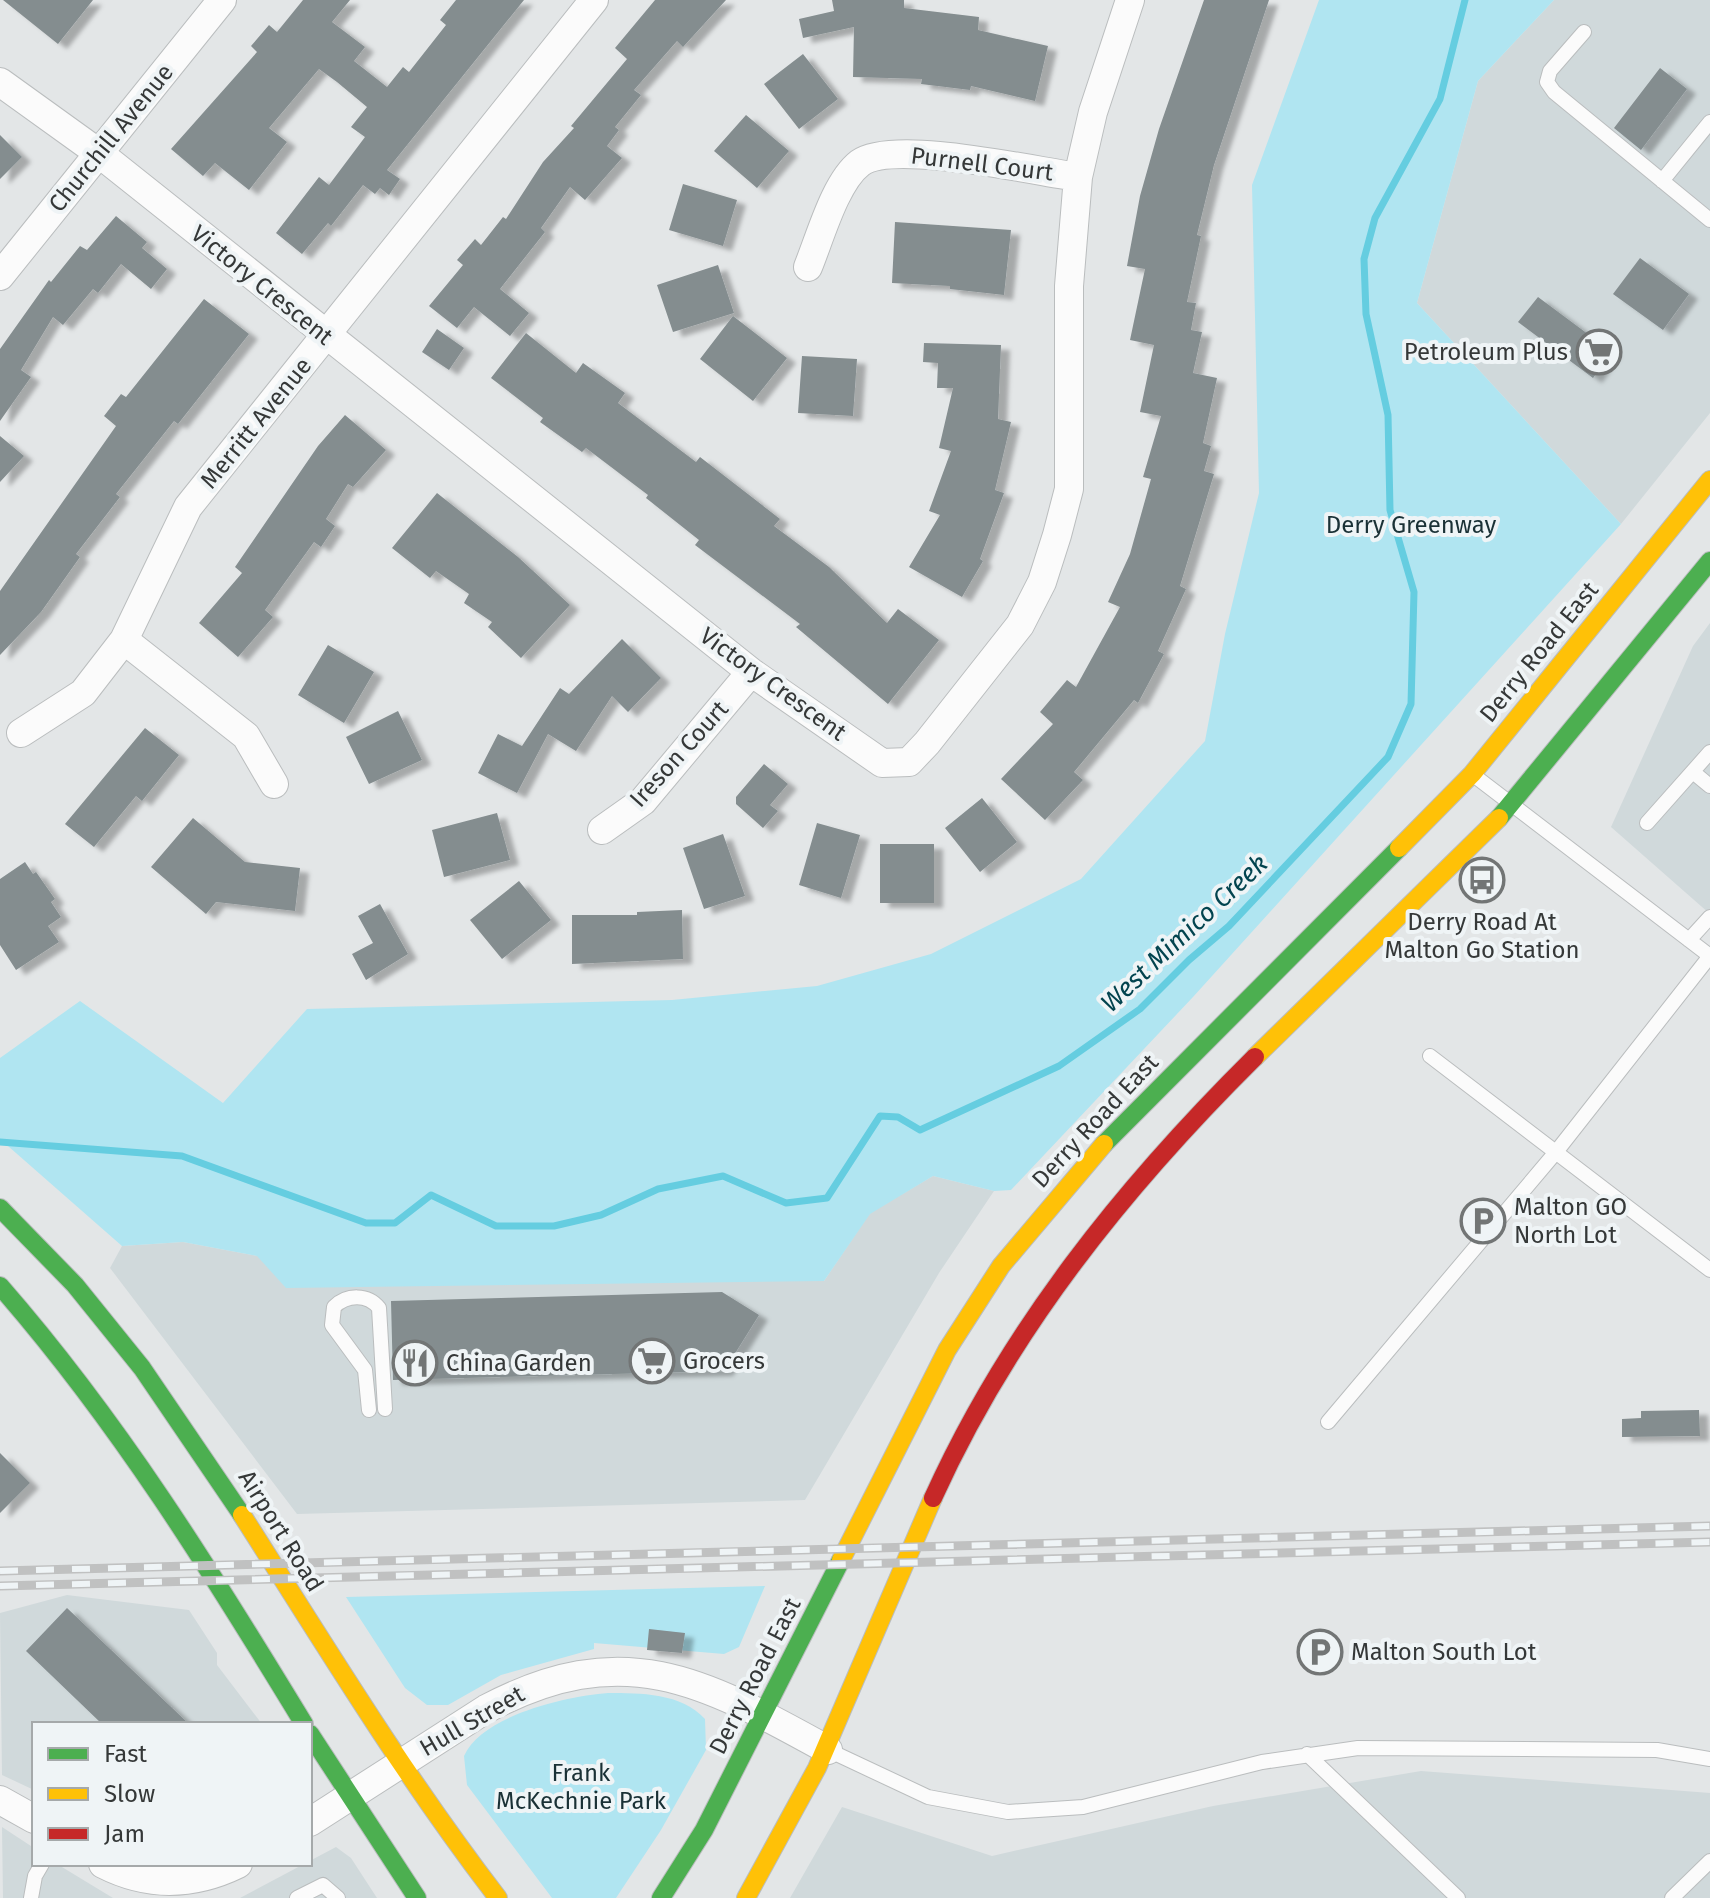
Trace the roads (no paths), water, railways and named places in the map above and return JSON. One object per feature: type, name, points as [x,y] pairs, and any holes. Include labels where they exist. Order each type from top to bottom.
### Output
[{"type":"main road","name":"Derry Road East","points":[[661,1898],[704,1830],[947,1350],[1001,1266],[1115,1132],[1472,774],[1710,480]]},
{"type":"main road","points":[[750,1895],[828,1750],[952,1459],[1002,1363],[1052,1291],[1155,1159],[1229,1079],[1512,805],[1710,561]]},
{"type":"main road","name":"Airport Road","points":[[0,1208],[95,1304],[151,1377],[400,1764],[463,1856],[498,1898]]},
{"type":"main road","points":[[0,1286],[69,1364],[114,1423],[303,1722]]},
{"type":"main road","points":[[312,1737],[417,1898]]},
{"type":"street","name":"Churchill Avenue","points":[[0,276],[222,0]]},
{"type":"street","name":"Merritt Avenue","points":[[21,733],[83,693],[124,640],[188,507],[594,0]]},
{"type":"street","name":"Victory Crescent","points":[[0,82],[100,154],[326,337],[751,672],[882,763],[909,762],[1020,625],[1042,582],[1069,489],[1069,286],[1078,177],[1093,112],[1130,0]]},
{"type":"street","name":"Purnell Court","points":[[808,267],[842,184],[860,163],[908,153],[1078,177]]},
{"type":"street","points":[[124,640],[246,736],[274,784]]},
{"type":"street","name":"Ireson Court","points":[[602,830],[643,801],[751,672]]},
{"type":"street","name":"Hull Street","points":[[312,1821],[516,1693],[568,1677],[627,1673],[674,1678],[727,1695],[828,1750]]},
{"type":"street","points":[[0,1800],[32,1818]]},
{"type":"street","points":[[109,1866],[145,1879],[181,1882],[200,1880],[233,1866]]},
{"type":"lane","points":[[1584,32],[1550,71],[1547,82],[1554,92],[1710,220]]},
{"type":"lane","points":[[1662,181],[1710,122]]},
{"type":"lane","points":[[1647,823],[1710,752]]},
{"type":"lane","points":[[1693,772],[1710,786]]},
{"type":"lane","points":[[1328,1422],[1556,1152],[1710,956],[1472,774]]},
{"type":"lane","points":[[1689,940],[1710,917]]},
{"type":"lane","points":[[1430,1056],[1710,1270]]},
{"type":"lane","points":[[369,1410],[365,1370],[332,1325],[334,1307],[351,1297],[363,1298],[379,1308],[385,1409]]},
{"type":"lane","points":[[828,1750],[928,1797],[1008,1812],[1083,1807],[1307,1754],[1358,1748],[1657,1750],[1710,1759]]},
{"type":"lane","points":[[1307,1754],[1458,1898]]},
{"type":"lane","points":[[1672,1898],[1710,1861]]},
{"type":"lane","points":[[31,1898],[35,1876],[41,1866]]},
{"type":"lane","points":[[297,1898],[323,1885],[338,1898]]},
{"type":"waterway","name":"West Mimico Creek","points":[[0,1142],[182,1156],[366,1223],[395,1223],[431,1195],[496,1226],[554,1226],[601,1215],[658,1189],[723,1176],[786,1203],[827,1198],[880,1116],[898,1117],[920,1130],[1059,1066],[1140,1009],[1189,960],[1229,926],[1388,757],[1411,704],[1414,592],[1390,510],[1388,415],[1366,314],[1364,259],[1375,218],[1440,99],[1465,0]]},
{"type":"railway","points":[[0,1571],[1710,1526]]},
{"type":"railway","points":[[0,1586],[1710,1542]]},
{"type":"place","name":"Petroleum Plus","points":[[1599,352]]},
{"type":"place","name":"Derry Road At Malton Go Station","points":[[1482,880]]},
{"type":"place","name":"Malton GO North Lot","points":[[1483,1221]]},
{"type":"place","name":"Grocers","points":[[652,1361]]},
{"type":"place","name":"China Garden","points":[[415,1363]]},
{"type":"place","name":"Malton South Lot","points":[[1320,1652]]},
{"type":"park label","name":"Derry Greenway","points":[[1411,525]]},
{"type":"park label","name":"Frank McKechnie Park","points":[[581,1787]]}]
